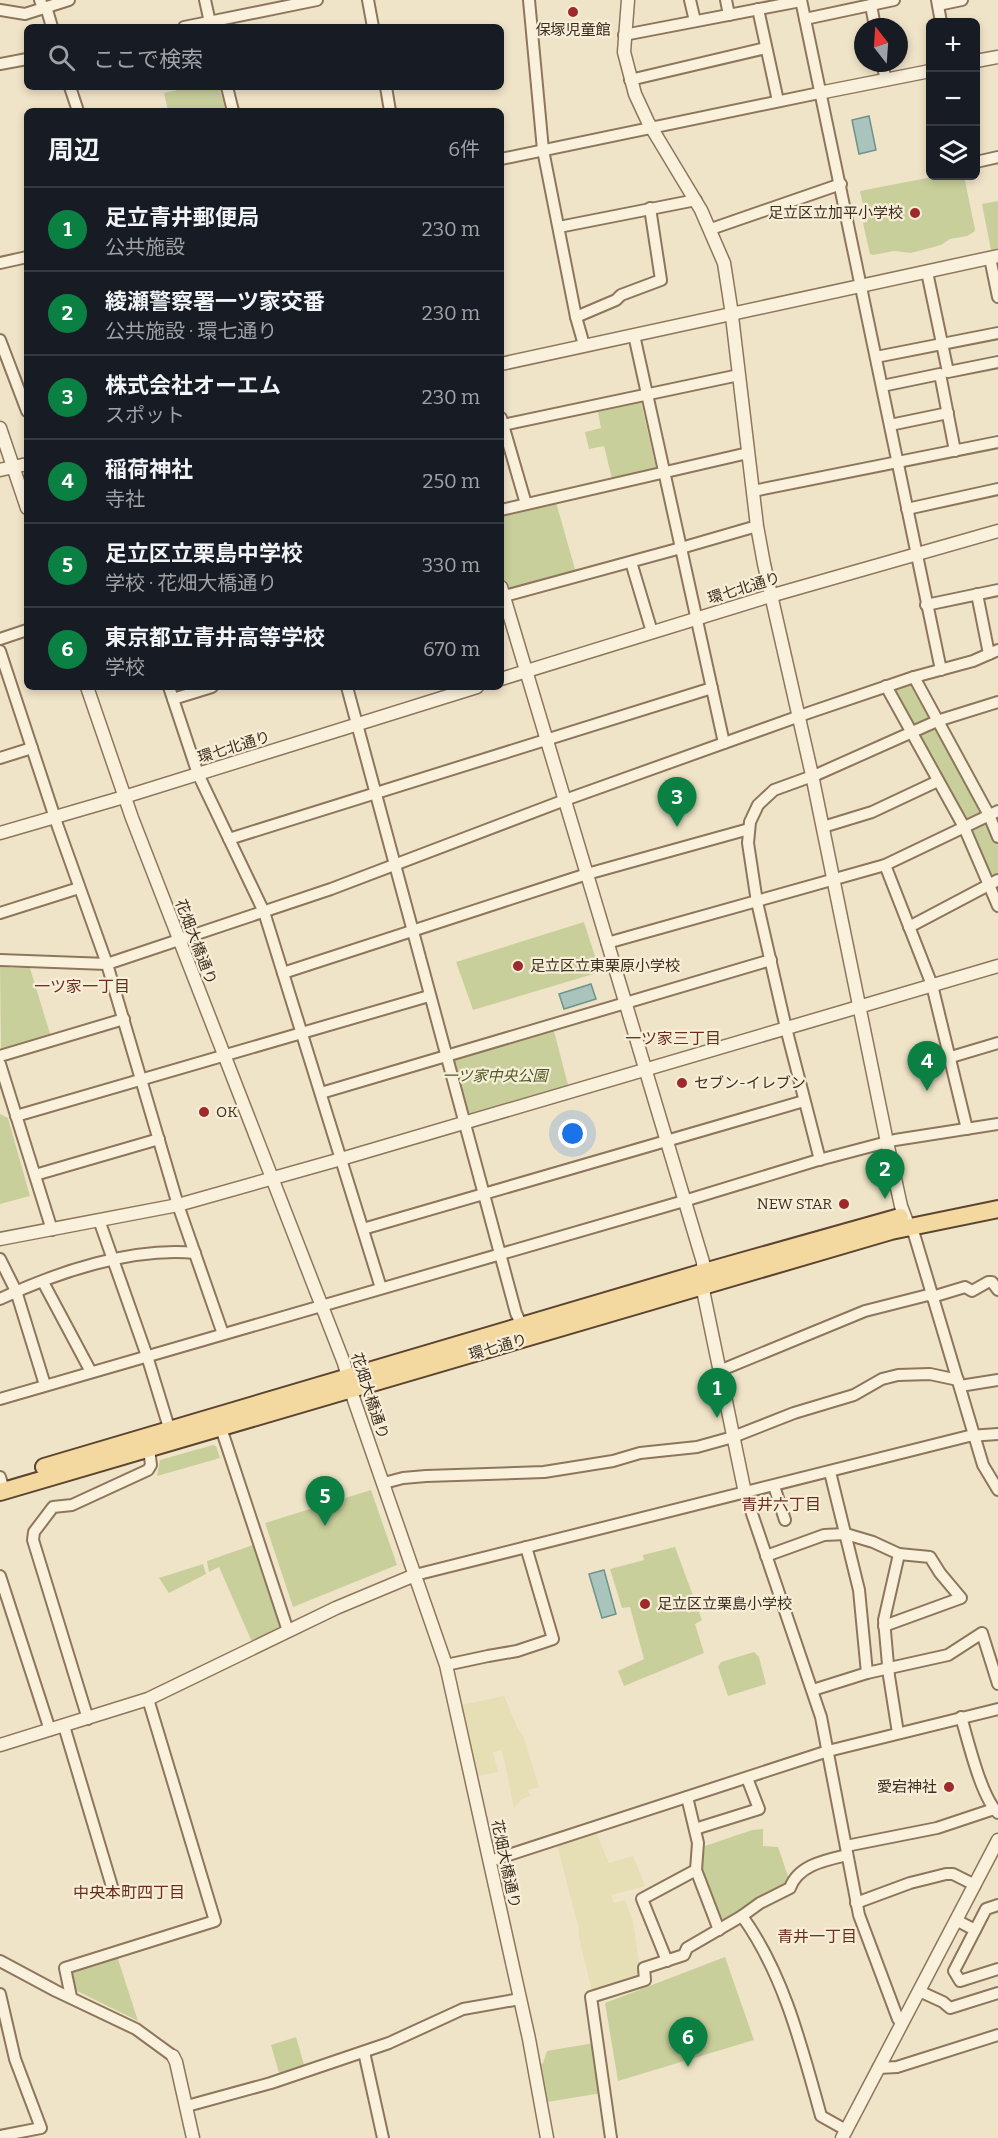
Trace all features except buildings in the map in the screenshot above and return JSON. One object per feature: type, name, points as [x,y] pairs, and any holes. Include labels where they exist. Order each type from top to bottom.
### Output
[{"type":"main road","name":"環七通り","points":[[1,1484],[149,1449],[221,1428],[522,1326],[998,1198]]},
{"type":"main road","name":"環七通り","points":[[907,1221],[998,1209]]},
{"type":"main road","name":"環七通り","points":[[1,1484],[170,1431],[350,1384],[704,1278]]},
{"type":"street","points":[[0,10],[25,14],[42,4],[69,0]]},
{"type":"street","points":[[205,0],[211,24],[317,0]]},
{"type":"street","points":[[368,0],[372,24]]},
{"type":"street","points":[[529,0],[543,150],[576,318],[584,345]]},
{"type":"street","points":[[628,0],[624,52],[630,80],[641,109],[711,229],[724,263],[757,525],[770,596],[812,775],[887,1142],[907,1221],[914,1234],[983,1465],[998,1490]]},
{"type":"street","points":[[690,0],[694,21]]},
{"type":"street","points":[[726,0],[729,15]]},
{"type":"street","points":[[624,35],[801,0],[941,670]]},
{"type":"street","points":[[805,19],[856,4],[871,5],[894,0]]},
{"type":"street","points":[[940,18],[937,3],[962,0]]},
{"type":"street","points":[[42,4],[47,10],[51,24]]},
{"type":"street","points":[[871,5],[873,18]]},
{"type":"street","points":[[758,9],[777,102]]},
{"type":"street","points":[[630,80],[766,48]]},
{"type":"street","points":[[980,60],[998,57]]},
{"type":"street","points":[[0,64],[24,60]]},
{"type":"street","points":[[884,72],[886,80]]},
{"type":"street","points":[[504,158],[926,72]]},
{"type":"street","points":[[71,90],[77,108]]},
{"type":"street","points":[[228,90],[232,108]]},
{"type":"street","points":[[386,90],[390,108]]},
{"type":"street","points":[[980,161],[998,157]]},
{"type":"street","points":[[711,229],[841,184]]},
{"type":"street","points":[[559,227],[696,200]]},
{"type":"street","points":[[576,318],[616,300],[621,295],[661,280],[650,208]]},
{"type":"street","points":[[504,363],[994,257],[998,297]]},
{"type":"street","points":[[0,263],[24,258]]},
{"type":"street","points":[[927,272],[942,344],[948,413],[955,451]]},
{"type":"street","points":[[876,357],[998,333]]},
{"type":"street","points":[[634,335],[724,743]]},
{"type":"street","points":[[0,340],[22,384]]},
{"type":"street","points":[[882,386],[998,362]]},
{"type":"street","points":[[504,421],[739,375]]},
{"type":"street","points":[[890,425],[948,413]]},
{"type":"street","points":[[0,428],[24,499]]},
{"type":"street","points":[[504,428],[526,504]]},
{"type":"street","points":[[753,491],[998,442]]},
{"type":"street","points":[[504,509],[748,453]]},
{"type":"street","points":[[0,470],[24,464]]},
{"type":"street","points":[[907,509],[998,489]]},
{"type":"street","points":[[504,593],[631,562],[757,525]]},
{"type":"street","name":"環七北通り","points":[[504,678],[770,596],[998,531]]},
{"type":"street","points":[[631,562],[652,632]]},
{"type":"street","points":[[927,605],[998,590]]},
{"type":"street","points":[[0,960],[107,964],[264,912],[799,716],[914,677],[973,661],[993,652],[977,594]]},
{"type":"street","points":[[504,600],[684,1201],[704,1278],[719,1371],[746,1492],[813,1690],[828,1751],[859,1915],[898,2019],[902,2024]]},
{"type":"street","points":[[0,639],[24,631]]},
{"type":"street","points":[[0,651],[54,817],[107,964],[178,1205],[223,1334]]},
{"type":"street","points":[[914,677],[937,721],[993,813],[998,837]]},
{"type":"street","points":[[886,686],[993,882],[998,906]]},
{"type":"street","points":[[229,839],[712,688]]},
{"type":"street","name":"花畑大橋通り","points":[[88,690],[124,797],[322,1305],[446,1665],[520,1999],[547,2138]]},
{"type":"street","points":[[170,690],[198,774],[264,912],[381,1288]]},
{"type":"street","points":[[173,699],[202,690]]},
{"type":"street","points":[[348,690],[483,1194],[516,1313],[522,1326]]},
{"type":"street","name":"環七北通り","points":[[0,833],[124,797],[467,690]]},
{"type":"street","points":[[820,1160],[757,902],[748,843],[750,822],[758,805],[774,790],[937,721],[997,704]]},
{"type":"street","points":[[0,758],[32,748]]},
{"type":"street","points":[[823,827],[872,812],[938,781]]},
{"type":"street","points":[[607,943],[885,865],[993,813]]},
{"type":"street","points":[[283,973],[587,874],[749,829]]},
{"type":"street","points":[[885,865],[932,986],[967,1129]]},
{"type":"street","points":[[909,927],[993,882]]},
{"type":"street","points":[[0,913],[79,888]]},
{"type":"street","points":[[321,1093],[771,960]]},
{"type":"street","points":[[0,1239],[178,1205],[998,966]]},
{"type":"street","points":[[16,1116],[429,996]]},
{"type":"street","points":[[0,1056],[124,1019]]},
{"type":"street","points":[[951,1057],[998,1043]]},
{"type":"street","points":[[0,1064],[52,1230]]},
{"type":"street","points":[[363,1229],[804,1101]]},
{"type":"street","points":[[0,1399],[820,1160],[887,1142],[998,1124]]},
{"type":"street","points":[[35,1175],[159,1139]]},
{"type":"street","points":[[99,1220],[147,1356],[170,1431]]},
{"type":"street","points":[[0,1299],[67,1272],[128,1256],[177,1251],[195,1253]]},
{"type":"street","points":[[0,1259],[16,1291],[45,1385]]},
{"type":"street","points":[[43,1281],[91,1372]]},
{"type":"street","points":[[719,1371],[866,1311],[965,1287],[972,1291],[988,1282],[992,1282],[998,1290]]},
{"type":"street","points":[[384,1483],[403,1478],[426,1476],[544,1472],[613,1461],[648,1452],[697,1447],[733,1437],[794,1413],[854,1395],[882,1379],[898,1376],[930,1374],[959,1383],[998,1380]]},
{"type":"street","points":[[221,1428],[288,1631]]},
{"type":"street","points":[[0,1745],[148,1699],[362,1596],[415,1575],[975,1436],[998,1434]]},
{"type":"street","points":[[88,1719],[33,1540],[34,1532],[53,1507],[72,1505],[148,1470],[151,1465],[149,1449]]},
{"type":"street","points":[[830,1472],[859,1590],[867,1673]]},
{"type":"street","points":[[774,1486],[785,1521]]},
{"type":"street","points":[[766,1556],[824,1535],[846,1534],[873,1542],[899,1554],[930,1557],[961,1598],[884,1626]]},
{"type":"street","points":[[446,1665],[517,1652],[553,1639],[526,1547]]},
{"type":"street","points":[[898,1733],[888,1668],[884,1620],[899,1554]]},
{"type":"street","points":[[0,1576],[50,1730]]},
{"type":"street","points":[[813,1690],[867,1673],[948,1655],[982,1633],[998,1684]]},
{"type":"street","points":[[71,1996],[65,1968],[215,1921],[148,1699]]},
{"type":"street","points":[[490,1861],[828,1751],[998,1709]]},
{"type":"street","points":[[611,2138],[591,1996],[645,1980],[644,1968],[684,1955],[687,1948],[760,1903],[790,1888],[793,1880],[801,1872],[820,1861],[846,1851],[996,1811],[979,1775],[961,1717]]},
{"type":"street","points":[[64,1726],[112,1890]]},
{"type":"street","points":[[695,1829],[759,1809],[747,1778]]},
{"type":"street","points":[[687,1797],[698,1843],[696,1870],[719,1930]]},
{"type":"street","points":[[742,1916],[755,1934],[774,1970],[804,2055],[821,2116],[844,2134],[998,1840]]},
{"type":"street","points":[[667,1961],[642,1899],[696,1870]]},
{"type":"street","points":[[856,1903],[909,1883],[946,1874],[952,1874],[975,1885]]},
{"type":"street","points":[[998,1905],[986,1909],[954,1971],[960,1981],[998,1969]]},
{"type":"street","points":[[956,1920],[975,1930]]},
{"type":"street","points":[[0,1962],[136,2029],[172,2056],[187,2106],[193,2138]]},
{"type":"street","points":[[919,1991],[943,2002],[950,2008],[998,1993]]},
{"type":"street","points":[[0,1994],[15,2059],[41,2128],[0,2136]]},
{"type":"street","points":[[187,2106],[271,2083],[364,2052],[389,2043],[464,2008],[520,1999]]},
{"type":"street","points":[[878,2068],[897,2067],[998,2035]]},
{"type":"street","points":[[364,2052],[383,2138]]},
{"type":"shaded area","points":[[504,1696],[524,1738],[539,1787],[528,1790],[530,1796],[522,1799],[514,1808],[502,1750],[493,1752],[498,1772],[478,1776],[462,1705]]},
{"type":"shaded area","points":[[596,1833],[609,1863],[633,1856],[645,1886],[611,1895],[614,1903],[625,1900],[633,1921],[641,1976],[592,1991],[579,1929],[557,1845]]},
{"type":"green space","points":[[178,90],[220,90],[225,108],[167,108],[164,93]]},
{"type":"green space","points":[[926,178],[926,180],[965,180],[974,232],[967,236],[950,239],[941,245],[911,253],[894,251],[870,254],[863,223],[867,222],[860,191]]},
{"type":"green space","points":[[998,201],[998,248],[991,250],[982,204]]},
{"type":"green space","points":[[641,402],[656,468],[612,479],[604,446],[589,449],[585,432],[601,428],[598,412]]},
{"type":"green space","points":[[556,502],[576,573],[510,590],[504,579],[504,514]]},
{"type":"green space","points":[[913,686],[931,717],[930,721],[913,726],[896,693],[897,689]]},
{"type":"green space","points":[[933,726],[938,728],[983,810],[981,816],[968,822],[964,820],[919,736],[920,732]]},
{"type":"green space","points":[[985,822],[989,824],[998,845],[998,877],[994,879],[989,877],[970,832],[972,827]]},
{"type":"green space","points":[[584,922],[600,972],[473,1010],[456,962]]},
{"type":"green space","points":[[0,966],[30,968],[51,1037],[5,1050],[1,1048]]},
{"type":"green space","name":"一ツ家中央公園","points":[[552,1030],[568,1085],[467,1113],[452,1060]]},
{"type":"green space","points":[[0,1114],[8,1118],[30,1196],[0,1204]]},
{"type":"green space","points":[[216,1446],[220,1458],[157,1476],[160,1460]]},
{"type":"green space","points":[[371,1490],[397,1565],[293,1607],[265,1523]]},
{"type":"green space","points":[[253,1545],[280,1624],[279,1629],[252,1642],[219,1567],[209,1572],[207,1561]]},
{"type":"green space","points":[[675,1547],[702,1620],[695,1624],[704,1653],[624,1686],[618,1671],[644,1659],[630,1607],[622,1608],[610,1569],[644,1560],[643,1555]]},
{"type":"green space","points":[[203,1564],[206,1574],[169,1593],[159,1578]]},
{"type":"green space","points":[[754,1652],[759,1657],[766,1684],[728,1696],[718,1667],[721,1662]]},
{"type":"green space","points":[[763,1829],[763,1846],[778,1847],[789,1879],[788,1886],[762,1897],[725,1920],[720,1919],[702,1869],[705,1846],[752,1830]]},
{"type":"green space","points":[[117,1956],[138,2021],[75,1990],[72,1974],[75,1969]]},
{"type":"green space","points":[[725,1957],[754,2040],[618,2081],[605,2003]]},
{"type":"green space","points":[[296,2037],[304,2065],[279,2073],[271,2045]]},
{"type":"green space","points":[[594,2043],[602,2093],[547,2102],[541,2064],[547,2051]]},
{"type":"water","points":[[869,116],[876,150],[859,154],[852,120]]},
{"type":"water","points":[[591,984],[596,999],[564,1009],[559,994]]},
{"type":"water","points":[[604,1570],[616,1614],[602,1618],[589,1574]]},
{"type":"place","name":"保塚児童館","points":[[573,12]]},
{"type":"place","name":"足立区立加平小学校","points":[[915,213]]},
{"type":"place","name":"株式会社オーエム","points":[[677,827]]},
{"type":"place","name":"足立区立東栗原小学校","points":[[518,966]]},
{"type":"place","name":"セブン-イレブン","points":[[682,1083]]},
{"type":"place","name":"稲荷神社","points":[[927,1091]]},
{"type":"place","name":"OK","points":[[204,1112]]},
{"type":"place","name":"綾瀬警察署一ツ家交番","points":[[885,1199]]},
{"type":"place","name":"NEW STAR","points":[[844,1204]]},
{"type":"place","name":"足立青井郵便局","points":[[717,1418]]},
{"type":"place","name":"足立区立栗島中学校","points":[[325,1526]]},
{"type":"place","name":"足立区立栗島小学校","points":[[645,1604]]},
{"type":"place","name":"愛宕神社","points":[[949,1787]]},
{"type":"place","name":"東京都立青井高等学校","points":[[688,2067]]},
{"type":"district","name":"一ツ家一丁目","points":[[82,986]]},
{"type":"district","name":"一ツ家三丁目","points":[[673,1038]]},
{"type":"district","name":"青井六丁目","points":[[781,1504]]},
{"type":"district","name":"中央本町四丁目","points":[[129,1892]]},
{"type":"district","name":"青井一丁目","points":[[817,1936]]}]
